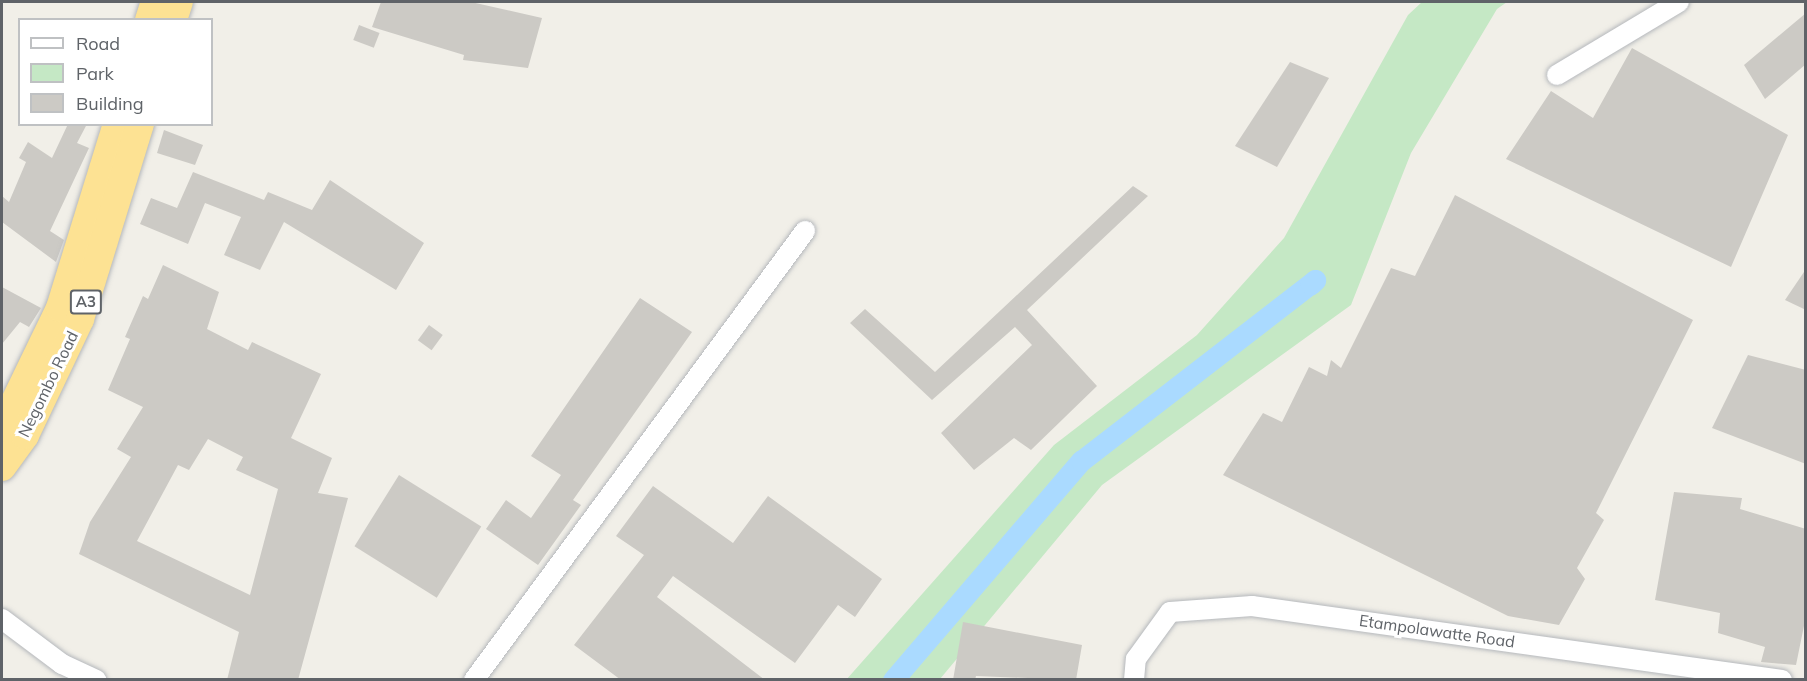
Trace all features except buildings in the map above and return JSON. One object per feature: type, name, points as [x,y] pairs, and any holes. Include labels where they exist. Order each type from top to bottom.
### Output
[{"type":"highway","points":[[150,18],[154,2]]},
{"type":"highway","points":[[174,18],[179,2]]},
{"type":"highway","name":"Negombo Road","points":[[2,428],[60,308],[116,126]]},
{"type":"highway","name":"Negombo Road","points":[[2,466],[25,435],[80,319],[140,126]]},
{"type":"street","points":[[1557,75],[1679,2]]},
{"type":"street","points":[[474,680],[805,231]]},
{"type":"street","name":"Etampolawatte Road","points":[[1134,680],[1136,659],[1170,612],[1252,606],[1782,680]]},
{"type":"street","points":[[2,619],[62,664],[97,680]]},
{"type":"green space","points":[[1422,2],[1507,2],[1497,9],[1411,153],[1351,305],[1102,485],[940,679],[846,680],[1054,445],[1197,335],[1284,238],[1408,15]]},
{"type":"waterway","points":[[893,680],[1081,461],[1315,280],[1311,284]]}]
